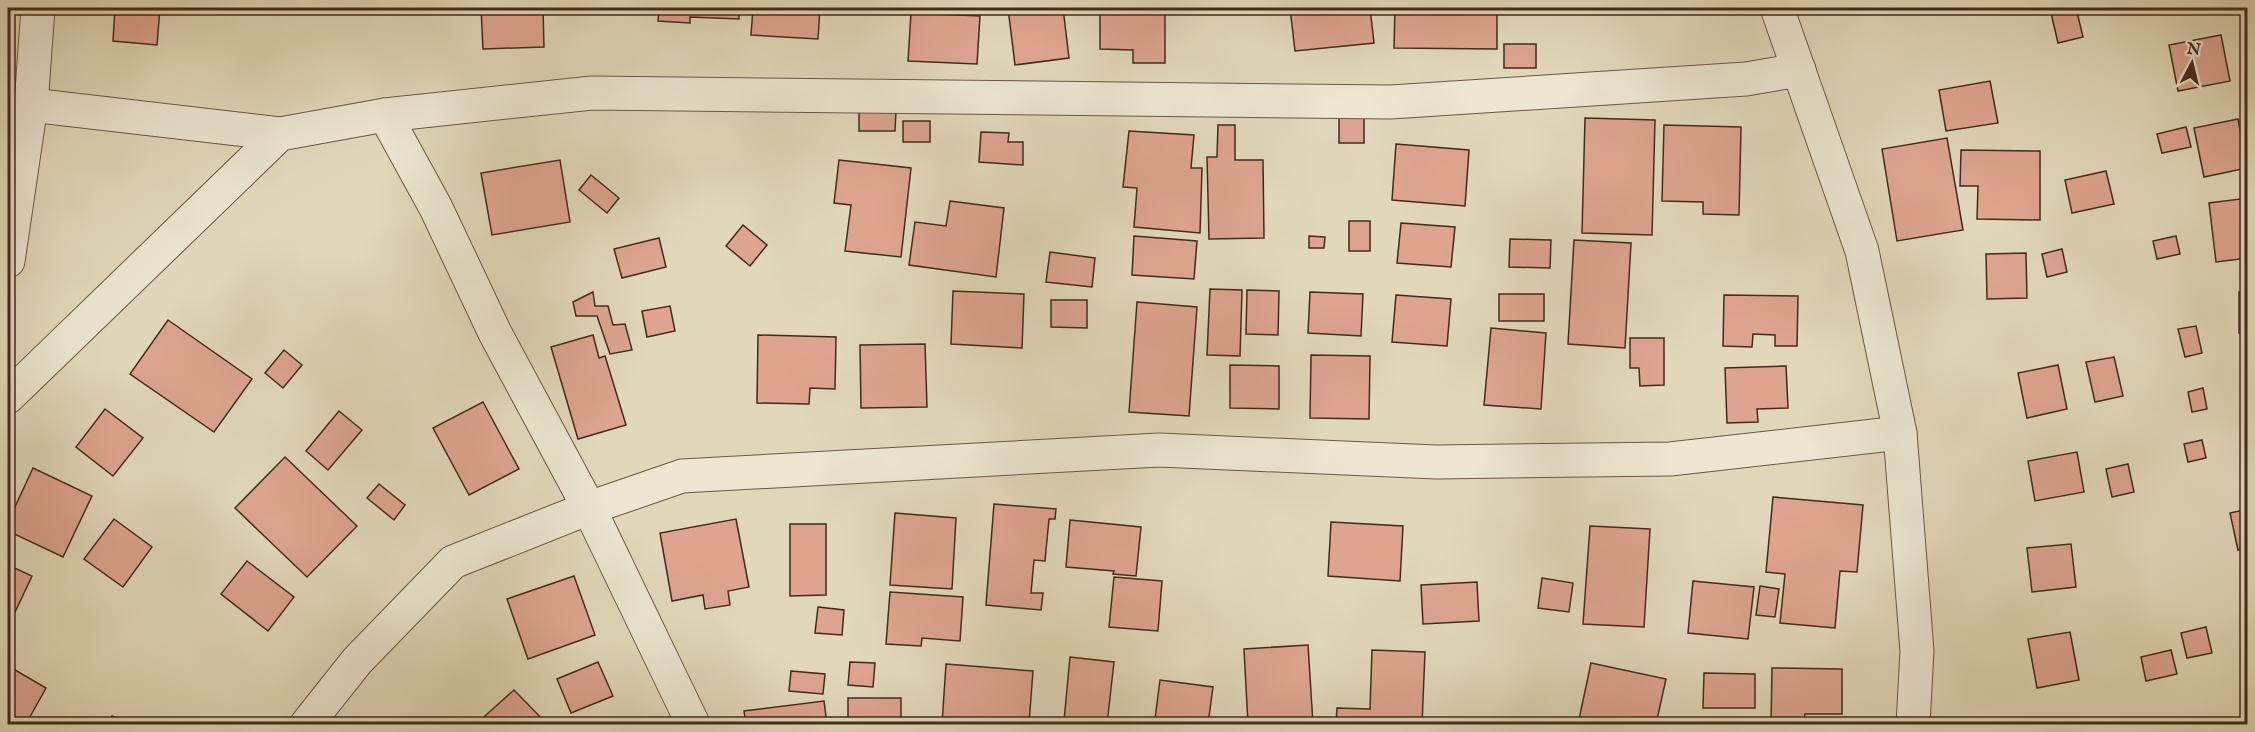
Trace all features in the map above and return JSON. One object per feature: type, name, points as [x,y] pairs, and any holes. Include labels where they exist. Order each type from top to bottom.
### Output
[{"type":"street","points":[[8,261],[31,105],[38,8]]},
{"type":"street","points":[[1777,8],[1862,251],[1900,433],[1917,651],[1913,724]]},
{"type":"street","points":[[31,105],[280,134],[385,115],[592,93],[1391,102],[1746,79],[1799,70]]},
{"type":"street","points":[[385,115],[436,208],[495,333],[589,508],[693,724]]},
{"type":"street","points":[[8,397],[280,134]]},
{"type":"street","points":[[307,724],[357,661],[453,562],[589,508],[682,476],[1159,450],[1436,462],[1670,459],[1900,433]]},
{"type":"building","points":[[115,8],[160,8],[157,45],[113,41]]},
{"type":"building","points":[[481,8],[543,8],[544,47],[483,49]]},
{"type":"building","points":[[659,8],[739,8],[739,19],[690,17],[690,23],[658,21]]},
{"type":"building","points":[[753,8],[820,8],[818,39],[751,35]]},
{"type":"building","points":[[1008,8],[1063,8],[1069,58],[1015,65]]},
{"type":"building","points":[[1100,8],[1165,8],[1165,63],[1133,63],[1133,50],[1100,49]]},
{"type":"building","points":[[1290,8],[1370,8],[1374,43],[1295,51]]},
{"type":"building","points":[[1395,8],[1497,8],[1497,49],[1394,48]]},
{"type":"building","points":[[2076,8],[2083,37],[2058,43],[2051,13]]},
{"type":"building","points":[[911,13],[980,16],[977,64],[908,61]]},
{"type":"building","points":[[2221,35],[2230,81],[2178,91],[2169,45]]},
{"type":"building","points":[[1504,44],[1536,44],[1536,68],[1504,68]]},
{"type":"building","points":[[1990,81],[1998,123],[1946,131],[1939,90]]},
{"type":"building","points":[[859,111],[896,111],[895,131],[859,131]]},
{"type":"building","points":[[1339,113],[1364,113],[1364,143],[1339,143]]},
{"type":"building","points":[[1585,118],[1655,120],[1652,235],[1582,233]]},
{"type":"building","points":[[2238,119],[2247,168],[2204,177],[2194,128]]},
{"type":"building","points":[[903,121],[930,121],[930,142],[903,142]]},
{"type":"building","points":[[1218,125],[1235,125],[1235,160],[1263,160],[1264,238],[1209,239],[1207,157],[1217,157]]},
{"type":"building","points":[[1664,125],[1741,127],[1739,215],[1703,214],[1703,202],[1662,201]]},
{"type":"building","points":[[2186,127],[2191,147],[2162,153],[2157,134]]},
{"type":"building","points":[[1129,131],[1194,135],[1191,168],[1202,168],[1200,233],[1134,227],[1137,188],[1123,187]]},
{"type":"building","points":[[981,132],[1009,133],[1008,142],[1023,142],[1023,165],[979,162]]},
{"type":"building","points":[[1947,138],[1963,230],[1897,241],[1882,149]]},
{"type":"building","points":[[1396,144],[1469,150],[1465,206],[1392,200]]},
{"type":"building","points":[[1961,150],[2040,151],[2040,220],[1977,219],[1978,186],[1960,186]]},
{"type":"building","points":[[560,160],[570,222],[492,235],[481,173]]},
{"type":"building","points":[[839,160],[911,168],[901,257],[845,251],[851,205],[834,203]]},
{"type":"building","points":[[2106,171],[2114,204],[2072,213],[2065,180]]},
{"type":"building","points":[[591,175],[619,198],[607,213],[579,190]]},
{"type":"building","points":[[2248,198],[2248,258],[2216,262],[2209,203]]},
{"type":"building","points":[[950,201],[1004,208],[996,277],[909,265],[915,222],[946,226]]},
{"type":"building","points":[[1349,221],[1370,221],[1370,251],[1349,251]]},
{"type":"building","points":[[1401,223],[1455,227],[1451,267],[1397,263]]},
{"type":"building","points":[[743,225],[767,245],[750,266],[726,246]]},
{"type":"building","points":[[1134,236],[1197,241],[1194,279],[1132,275]]},
{"type":"building","points":[[1309,236],[1325,237],[1324,248],[1309,248]]},
{"type":"building","points":[[2176,236],[2180,254],[2157,259],[2153,241]]},
{"type":"building","points":[[659,238],[666,267],[622,278],[614,249]]},
{"type":"building","points":[[1510,239],[1551,240],[1550,268],[1509,267]]},
{"type":"building","points":[[1574,240],[1631,243],[1625,348],[1568,344]]},
{"type":"building","points":[[2062,249],[2067,272],[2047,277],[2042,254]]},
{"type":"building","points":[[1050,252],[1095,258],[1092,287],[1046,282]]},
{"type":"building","points":[[2026,253],[2027,298],[1987,299],[1986,254]]},
{"type":"building","points":[[1210,289],[1242,290],[1240,356],[1207,355]]},
{"type":"building","points":[[1247,290],[1279,291],[1278,335],[1246,334]]},
{"type":"building","points":[[953,291],[1024,294],[1022,348],[951,344]]},
{"type":"building","points":[[593,292],[595,306],[608,306],[613,325],[625,324],[632,350],[610,354],[597,316],[576,316],[573,302]]},
{"type":"building","points":[[1310,292],[1363,294],[1361,336],[1308,333]]},
{"type":"building","points":[[2239,292],[2248,292],[2248,333],[2239,333]]},
{"type":"building","points":[[1499,294],[1544,294],[1544,321],[1499,321]]},
{"type":"building","points":[[1396,295],[1451,299],[1447,346],[1392,342]]},
{"type":"building","points":[[1724,295],[1798,296],[1797,346],[1775,346],[1775,335],[1753,334],[1752,347],[1723,346]]},
{"type":"building","points":[[1051,300],[1087,300],[1087,328],[1051,327]]},
{"type":"building","points":[[1137,302],[1197,307],[1189,416],[1129,412]]},
{"type":"building","points":[[670,306],[675,331],[647,337],[642,311]]},
{"type":"building","points":[[168,320],[252,379],[214,432],[130,374]]},
{"type":"building","points":[[2196,326],[2202,353],[2185,357],[2178,329]]},
{"type":"building","points":[[1491,328],[1546,333],[1541,409],[1484,405]]},
{"type":"building","points":[[593,335],[599,358],[605,356],[626,425],[578,439],[551,347]]},
{"type":"building","points":[[758,335],[836,337],[835,389],[810,388],[809,404],[757,403]]},
{"type":"building","points":[[1630,338],[1664,338],[1664,385],[1640,386],[1639,368],[1630,368]]},
{"type":"building","points":[[925,344],[927,407],[861,408],[860,345]]},
{"type":"building","points":[[284,350],[302,365],[283,388],[265,373]]},
{"type":"building","points":[[1311,355],[1370,356],[1369,419],[1310,418]]},
{"type":"building","points":[[2114,357],[2123,396],[2095,402],[2086,362]]},
{"type":"building","points":[[1230,365],[1279,366],[1279,409],[1230,408]]},
{"type":"building","points":[[2058,365],[2067,409],[2027,418],[2018,373]]},
{"type":"building","points":[[1786,366],[1788,408],[1757,409],[1758,422],[1727,423],[1725,368]]},
{"type":"building","points":[[2203,388],[2207,409],[2192,412],[2188,392]]},
{"type":"building","points":[[483,402],[519,469],[469,495],[433,428]]},
{"type":"building","points":[[105,409],[143,438],[113,476],[76,447]]},
{"type":"building","points":[[339,411],[362,430],[328,470],[306,451]]},
{"type":"building","points":[[2202,440],[2206,458],[2188,462],[2184,444]]},
{"type":"building","points":[[2077,452],[2084,492],[2035,501],[2028,461]]},
{"type":"building","points":[[285,457],[357,526],[307,577],[235,508]]},
{"type":"building","points":[[2128,464],[2134,492],[2112,497],[2106,469]]},
{"type":"building","points":[[33,468],[92,496],[63,557],[8,531],[8,522]]},
{"type":"building","points":[[379,484],[405,505],[394,520],[367,498]]},
{"type":"building","points":[[1773,497],[1863,505],[1857,572],[1840,571],[1835,628],[1780,623],[1785,574],[1766,572]]},
{"type":"building","points":[[994,504],[1056,509],[1055,519],[1049,519],[1045,561],[1034,560],[1031,593],[1043,593],[1041,610],[986,605]]},
{"type":"building","points":[[2248,509],[2248,548],[2238,550],[2230,513]]},
{"type":"building","points":[[895,513],[956,518],[952,589],[890,585]]},
{"type":"building","points":[[114,519],[152,547],[123,587],[84,559]]},
{"type":"building","points":[[736,519],[749,587],[728,591],[730,605],[705,609],[703,595],[672,601],[660,533]]},
{"type":"building","points":[[1070,520],[1141,527],[1136,576],[1113,574],[1114,571],[1066,567]]},
{"type":"building","points":[[1331,522],[1403,526],[1400,581],[1328,576]]},
{"type":"building","points":[[790,524],[826,524],[826,595],[790,596]]},
{"type":"building","points":[[1590,526],[1650,529],[1644,627],[1583,624]]},
{"type":"building","points":[[2071,544],[2076,587],[2032,592],[2027,548]]},
{"type":"building","points":[[247,561],[294,597],[268,631],[221,594]]},
{"type":"building","points":[[8,565],[32,576],[8,627]]},
{"type":"building","points":[[574,576],[595,635],[528,659],[507,599]]},
{"type":"building","points":[[1114,577],[1162,581],[1158,631],[1109,627]]},
{"type":"building","points":[[1542,578],[1573,583],[1569,612],[1538,608]]},
{"type":"building","points":[[1693,581],[1754,587],[1748,639],[1688,633]]},
{"type":"building","points":[[1477,582],[1479,621],[1423,624],[1421,585]]},
{"type":"building","points":[[1760,586],[1779,589],[1775,617],[1756,615]]},
{"type":"building","points":[[890,592],[963,597],[960,641],[922,638],[921,646],[886,644]]},
{"type":"building","points":[[818,607],[844,610],[842,635],[815,633]]},
{"type":"building","points":[[2206,627],[2212,653],[2187,658],[2181,633]]},
{"type":"building","points":[[2070,632],[2079,680],[2037,688],[2028,639]]},
{"type":"building","points":[[1308,645],[1313,724],[1248,724],[1244,649]]},
{"type":"building","points":[[1372,650],[1425,652],[1422,724],[1336,724],[1337,708],[1370,709]]},
{"type":"building","points":[[2171,650],[2177,674],[2146,681],[2141,657]]},
{"type":"building","points":[[1070,657],[1114,662],[1107,724],[1064,721]]},
{"type":"building","points":[[598,662],[613,696],[571,713],[557,679]]},
{"type":"building","points":[[850,662],[875,663],[873,687],[848,685]]},
{"type":"building","points":[[1591,663],[1666,679],[1656,724],[1578,724]]},
{"type":"building","points":[[946,664],[1033,671],[1029,724],[942,724]]},
{"type":"building","points":[[10,667],[46,688],[26,724],[15,724],[8,720],[8,671]]},
{"type":"building","points":[[1772,668],[1842,669],[1842,714],[1805,714],[1804,724],[1771,724]]},
{"type":"building","points":[[791,671],[825,674],[823,694],[789,691]]},
{"type":"building","points":[[1704,673],[1755,674],[1755,708],[1703,708]]},
{"type":"building","points":[[1160,680],[1213,687],[1208,724],[1155,719]]},
{"type":"building","points":[[514,690],[547,724],[476,724]]},
{"type":"building","points":[[848,698],[901,698],[901,724],[848,724]]},
{"type":"building","points":[[824,701],[827,724],[746,724],[744,711]]},
{"type":"building","points":[[112,716],[130,724],[108,724]]},
{"type":"building","points":[[2189,719],[2191,724],[2169,723]]}]
